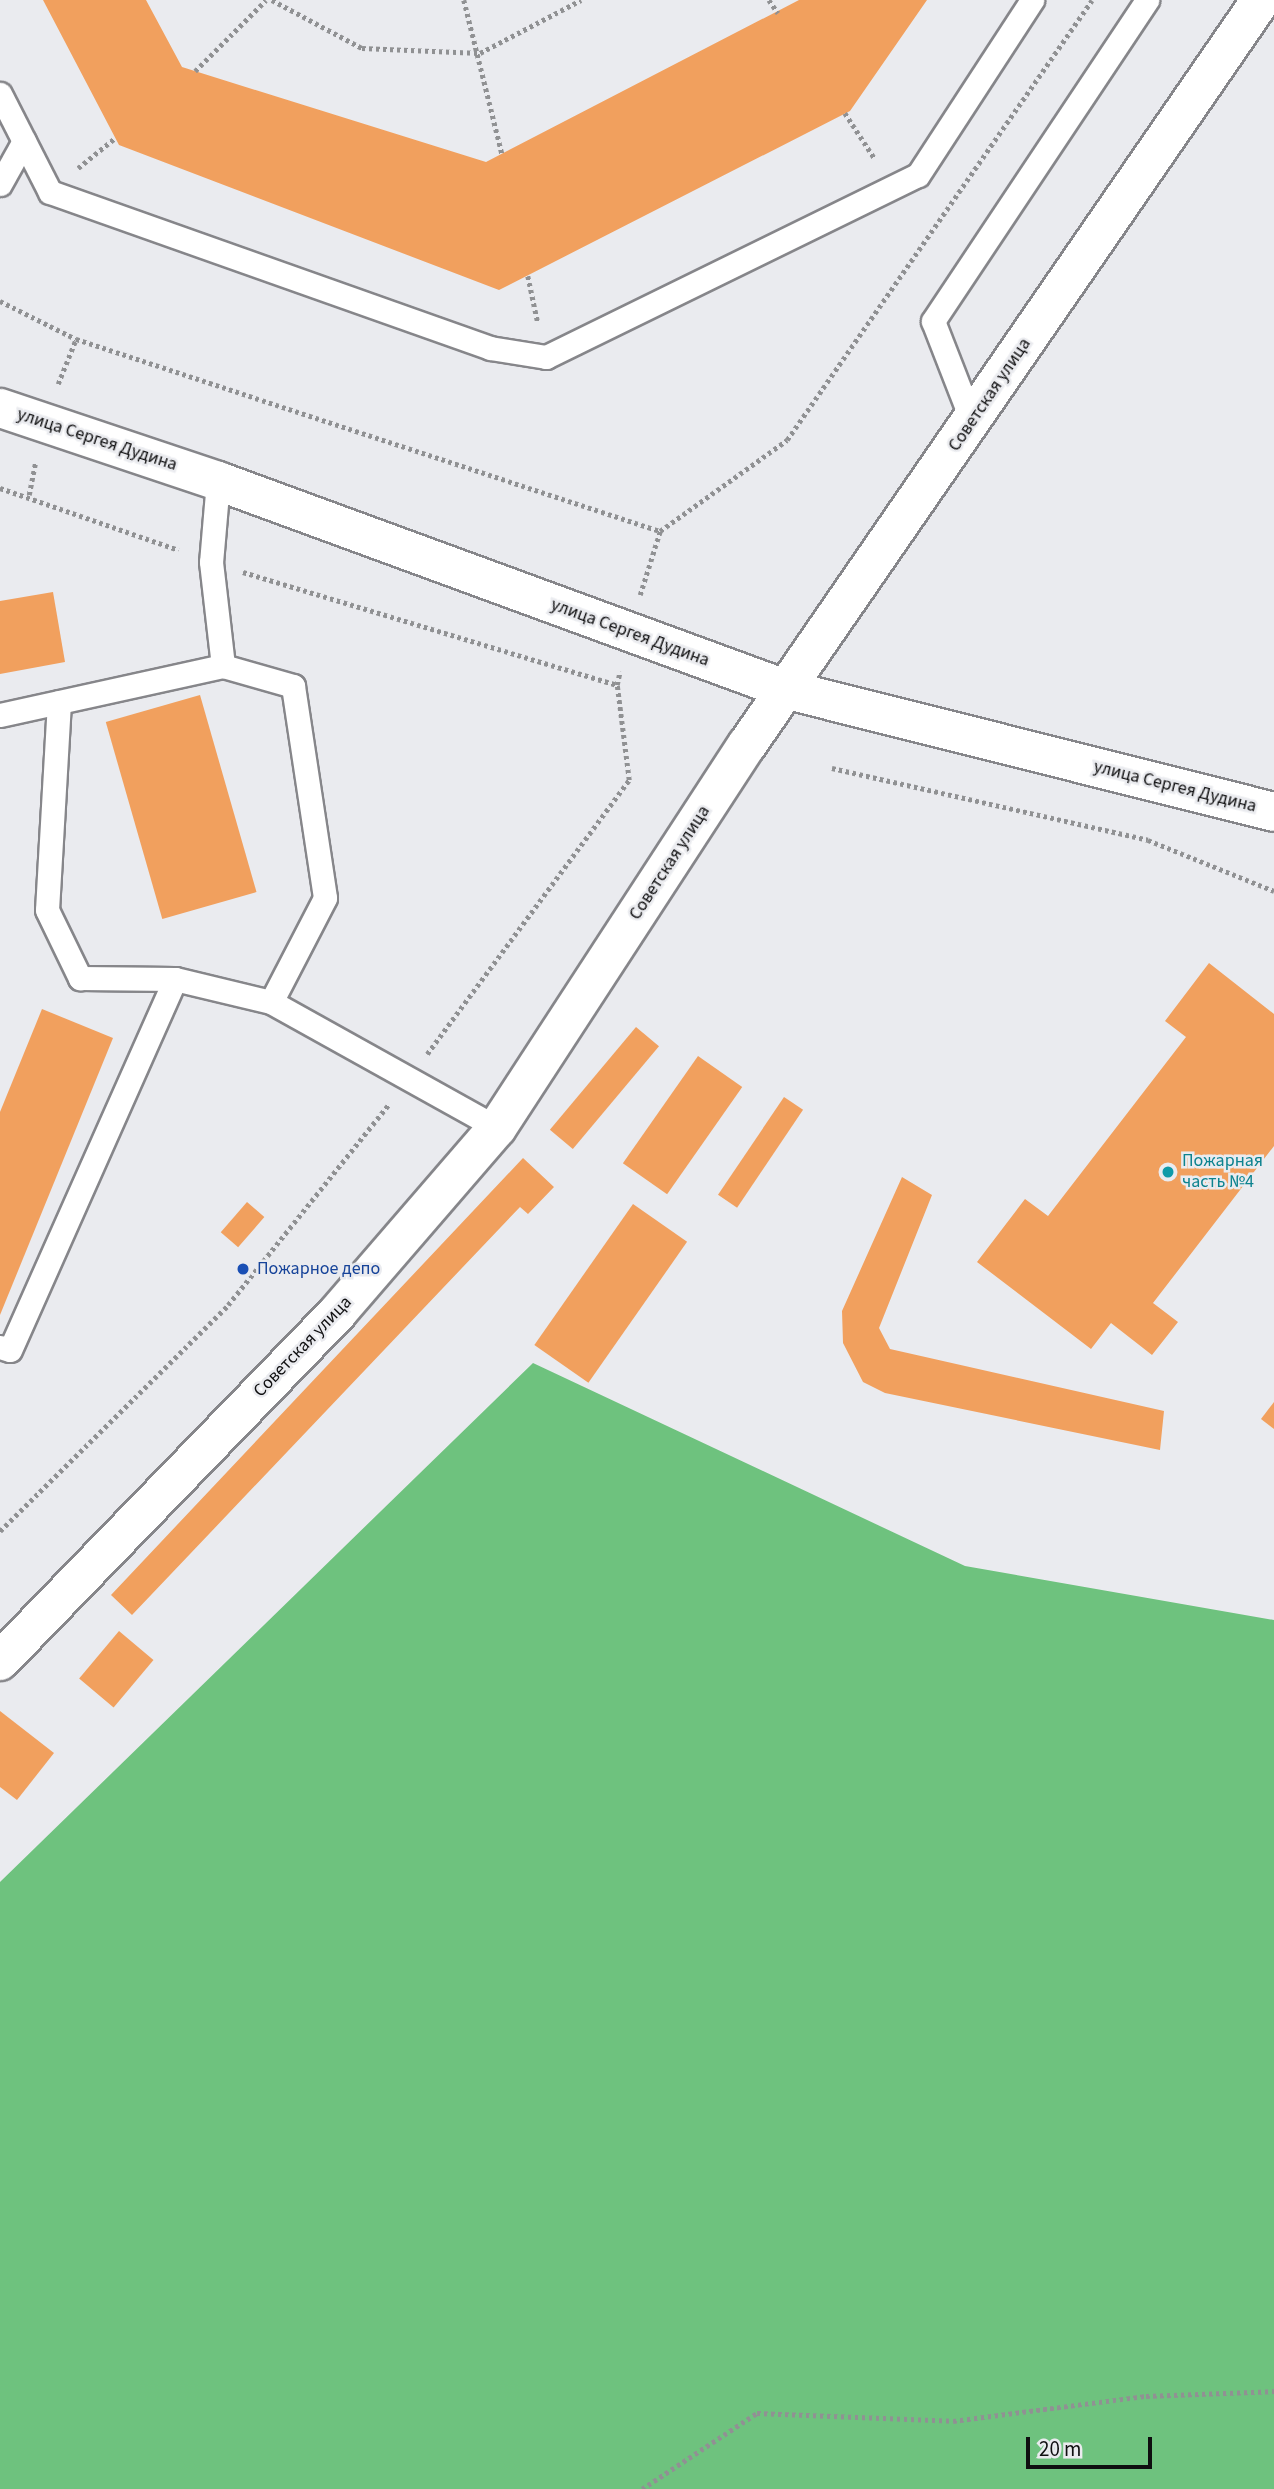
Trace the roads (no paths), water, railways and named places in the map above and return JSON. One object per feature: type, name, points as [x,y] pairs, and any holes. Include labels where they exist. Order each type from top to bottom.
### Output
[{"type":"street","name":"Советская улица","points":[[0,1661],[338,1312],[497,1128],[789,690],[1261,0]]},
{"type":"street","name":"улица Сергея Дудина","points":[[0,408],[218,481],[789,690],[1274,812]]},
{"type":"lane","points":[[0,94],[50,192],[490,348],[546,357],[918,175],[1032,0]]},
{"type":"lane","points":[[972,421],[933,321],[1147,0]]},
{"type":"lane","points":[[0,184],[24,141]]},
{"type":"lane","points":[[218,481],[211,562],[223,666]]},
{"type":"lane","points":[[0,715],[223,666],[293,686],[326,898],[271,1002]]},
{"type":"lane","points":[[59,702],[47,910],[80,978],[175,979],[271,1002],[497,1128]]},
{"type":"lane","points":[[0,1347],[10,1350],[175,979]]},
{"type":"place","name":"Пожарная часть №4","points":[[1168,1172]]},
{"type":"place","name":"Пожарное депо","points":[[243,1269]]}]
